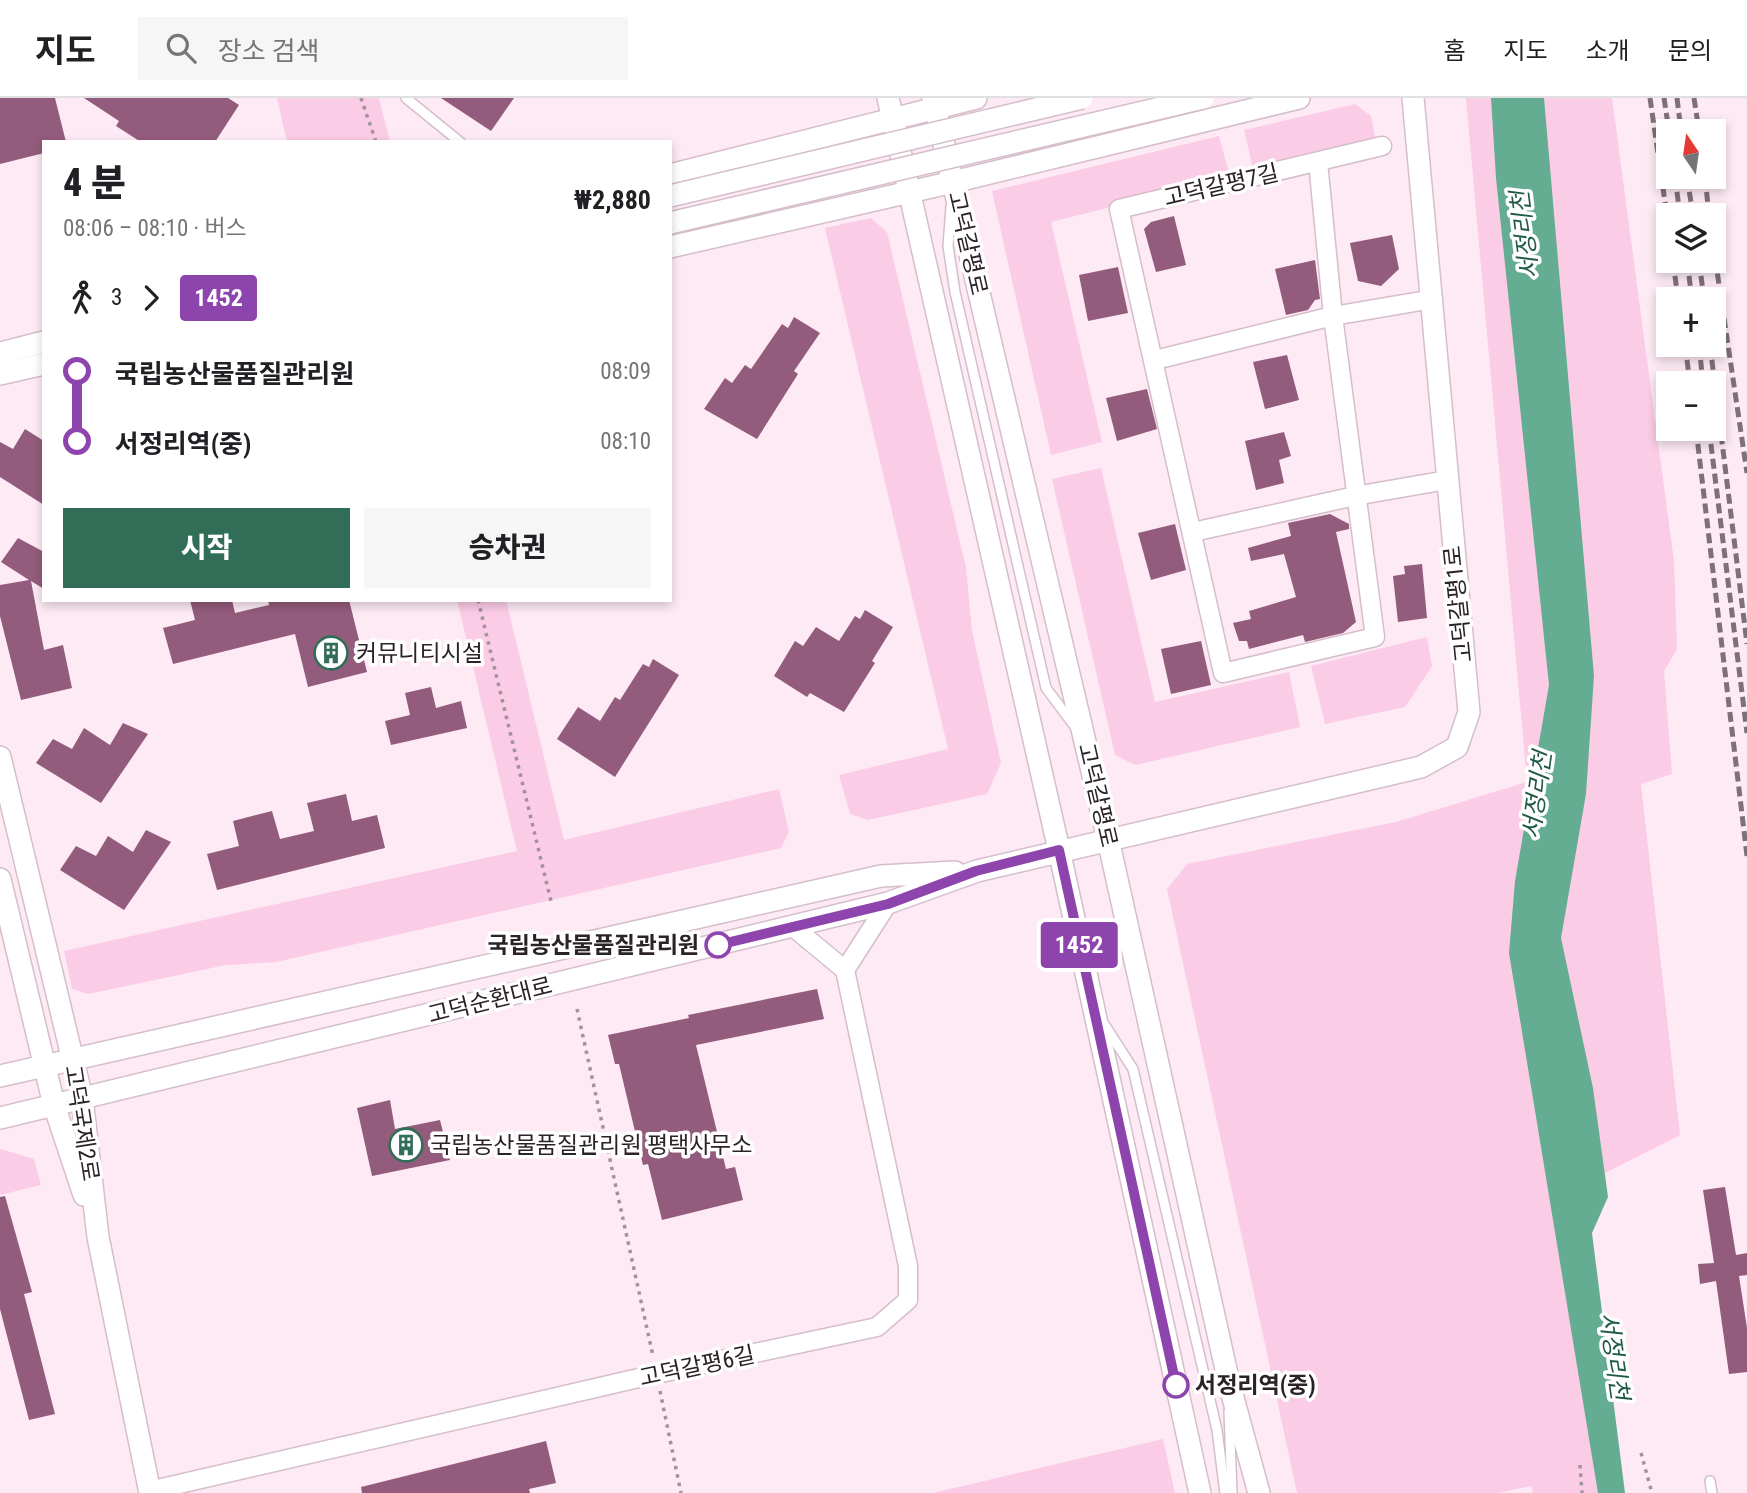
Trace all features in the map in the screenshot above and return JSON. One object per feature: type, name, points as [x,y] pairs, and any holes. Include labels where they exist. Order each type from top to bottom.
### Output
[{"type":"street","points":[[672,174],[890,108],[976,98]]},
{"type":"street","points":[[672,196],[1082,98]]},
{"type":"street","points":[[672,223],[1203,98]]},
{"type":"street","points":[[672,247],[953,182],[1239,105],[1299,98]]},
{"type":"street","name":"고덕갈평1로","points":[[1108,839],[1422,767],[1457,747],[1469,712],[1413,98]]},
{"type":"street","name":"고덕갈평로","points":[[934,103],[1108,839],[1229,1384],[1259,1493]]},
{"type":"street","name":"고덕갈평로","points":[[890,108],[1059,850],[1200,1493]]},
{"type":"street","points":[[1318,162],[1382,146]]},
{"type":"street","name":"고덕갈평7길","points":[[1318,162],[1333,316],[1375,636],[1223,673],[1155,360],[1119,209],[1318,162]]},
{"type":"street","points":[[1155,360],[1333,316],[1433,299]]},
{"type":"street","points":[[0,353],[42,342]]},
{"type":"street","points":[[0,374],[42,364]]},
{"type":"street","points":[[1193,532],[1355,496],[1447,480]]},
{"type":"street","name":"고덕국제2로","points":[[0,757],[82,1098],[98,1237],[149,1492]]},
{"type":"street","name":"고덕순환대로","points":[[0,1118],[888,904],[976,871],[1108,839]]},
{"type":"street","name":"고덕순환대로","points":[[0,1076],[868,879],[976,871]]},
{"type":"street","name":"고덕국제2로","points":[[0,879],[54,1105],[98,1237]]},
{"type":"street","points":[[793,926],[845,970],[888,904]]},
{"type":"street","name":"고덕갈평6길","points":[[149,1492],[656,1374],[877,1327],[908,1300],[908,1266],[845,970]]},
{"type":"lane","points":[[406,98],[458,140]]},
{"type":"lane","points":[[1092,1004],[1133,1069],[1217,1430],[1225,1493]]},
{"type":"lane","points":[[1229,1384],[1231,1493]]},
{"type":"lane","points":[[1710,1481],[1712,1493]]},
{"type":"path","points":[[361,98],[376,140]]},
{"type":"path","points":[[478,602],[551,901]]},
{"type":"path","points":[[578,1009],[681,1493]]},
{"type":"path","points":[[1641,1453],[1652,1493]]},
{"type":"path","points":[[1580,1465],[1582,1493]]},
{"type":"shaded area","points":[[277,98],[379,98],[390,140],[287,140]]},
{"type":"shaded area","points":[[1466,98],[1612,98],[1674,561],[1677,649],[1664,671],[1672,774],[1641,784],[1680,1135],[1566,1193],[1621,1493],[1533,1493],[1532,1486],[1497,1493],[1297,1493],[1167,889],[1187,864],[1396,822],[1527,782]]},
{"type":"shaded area","points":[[1355,104],[1371,116],[1376,141],[1254,172],[1244,130]]},
{"type":"shaded area","points":[[1219,136],[1230,177],[1051,222],[1102,442],[1051,455],[992,191]]},
{"type":"shaded area","points":[[871,218],[887,232],[966,568],[972,631],[1001,763],[987,794],[868,820],[850,814],[839,775],[948,749],[825,228]]},
{"type":"shaded area","points":[[1101,468],[1155,702],[1289,672],[1300,727],[1135,765],[1115,755],[1052,479]]},
{"type":"shaded area","points":[[457,602],[506,602],[564,840],[779,789],[789,832],[781,848],[276,962],[226,965],[88,994],[72,989],[64,951],[517,851]]},
{"type":"shaded area","points":[[1427,637],[1432,666],[1405,707],[1325,724],[1311,666]]},
{"type":"shaded area","points":[[0,1149],[34,1159],[41,1185],[0,1195]]},
{"type":"shaded area","points":[[1163,1439],[1175,1493],[933,1493]]},
{"type":"water","name":"서정리천","points":[[1491,98],[1544,98],[1594,676],[1586,794],[1561,938],[1593,1088],[1608,1197],[1592,1233],[1625,1493],[1598,1493],[1509,953],[1515,881],[1549,685],[1496,178]]},
{"type":"building","points":[[0,98],[55,98],[66,140],[42,140],[42,154],[0,164]]},
{"type":"building","points":[[84,98],[228,98],[239,105],[216,140],[138,140],[116,126],[119,121]]},
{"type":"building","points":[[441,98],[514,98],[491,131]]},
{"type":"building","points":[[1174,216],[1186,265],[1156,272],[1144,229],[1151,222]]},
{"type":"building","points":[[1392,235],[1399,269],[1381,286],[1358,281],[1350,243]]},
{"type":"building","points":[[1315,260],[1320,299],[1315,300],[1308,310],[1286,315],[1275,269]]},
{"type":"building","points":[[1118,267],[1128,313],[1088,321],[1079,275]]},
{"type":"building","points":[[794,317],[820,333],[794,371],[798,374],[757,439],[704,409],[725,378],[732,383],[745,365],[751,369],[782,324],[788,328]]},
{"type":"building","points":[[1287,355],[1299,400],[1265,409],[1253,362]]},
{"type":"building","points":[[1147,389],[1157,429],[1117,441],[1106,398]]},
{"type":"building","points":[[25,429],[42,440],[42,504],[0,477],[0,442],[13,449]]},
{"type":"building","points":[[1284,432],[1291,456],[1279,460],[1284,483],[1256,490],[1245,441]]},
{"type":"building","points":[[1330,514],[1349,524],[1349,529],[1336,532],[1356,622],[1343,633],[1305,642],[1303,635],[1249,649],[1247,641],[1239,641],[1233,623],[1251,619],[1249,611],[1296,597],[1284,554],[1251,561],[1248,548],[1291,536],[1288,523]]},
{"type":"building","points":[[1175,524],[1186,570],[1151,580],[1138,533]]},
{"type":"building","points":[[18,538],[42,551],[42,588],[31,581],[44,650],[63,645],[72,688],[21,700],[0,616],[0,585],[29,580],[1,562]]},
{"type":"building","points":[[1422,564],[1427,618],[1398,622],[1393,576],[1405,574],[1404,566]]},
{"type":"building","points":[[190,602],[232,602],[235,613],[269,605],[268,602],[350,602],[367,672],[308,687],[295,634],[173,664],[163,628],[195,620]]},
{"type":"building","points":[[865,610],[893,627],[872,661],[875,663],[844,712],[810,693],[807,697],[774,676],[795,641],[803,646],[816,627],[839,641],[855,616],[860,619]]},
{"type":"building","points":[[1201,641],[1211,685],[1171,694],[1161,649]]},
{"type":"building","points":[[653,659],[679,675],[615,777],[557,739],[578,707],[600,721],[615,697],[620,700],[643,664],[649,667]]},
{"type":"building","points":[[431,687],[436,708],[461,701],[467,728],[391,745],[385,721],[410,715],[405,693]]},
{"type":"building","points":[[123,723],[148,734],[101,803],[36,763],[53,739],[72,749],[84,728],[110,745]]},
{"type":"building","points":[[346,794],[352,821],[377,815],[385,848],[217,890],[207,854],[239,846],[233,821],[272,811],[280,839],[314,831],[307,803]]},
{"type":"building","points":[[146,830],[171,842],[124,910],[60,870],[76,846],[96,856],[108,836],[133,852]]},
{"type":"building","points":[[817,989],[824,1019],[696,1045],[726,1169],[735,1167],[743,1200],[662,1220],[648,1164],[643,1165],[619,1064],[615,1064],[608,1035],[689,1018],[688,1015]]},
{"type":"building","name":"국립농산물품질관리원 평택사무소","points":[[390,1100],[395,1129],[440,1120],[450,1160],[372,1176],[357,1108]]},
{"type":"building","points":[[1725,1187],[1736,1255],[1747,1253],[1747,1275],[1739,1276],[1747,1328],[1747,1372],[1729,1374],[1716,1281],[1700,1284],[1698,1264],[1714,1263],[1703,1190]]},
{"type":"building","points":[[5,1196],[32,1292],[24,1294],[55,1414],[29,1420],[0,1309],[0,1197]]},
{"type":"building","points":[[546,1441],[556,1483],[529,1489],[530,1493],[362,1493],[361,1487]]},
{"type":"railway","points":[[1650,98],[1665,203]]},
{"type":"railway","points":[[1664,98],[1667,119]]},
{"type":"railway","points":[[1677,98],[1680,119]]},
{"type":"railway","points":[[1694,98],[1697,119]]},
{"type":"railway","points":[[1677,189],[1678,203]]},
{"type":"railway","points":[[1689,189],[1691,203]]},
{"type":"railway","points":[[1706,189],[1708,203]]},
{"type":"railway","points":[[1675,273],[1676,287]]},
{"type":"railway","points":[[1689,273],[1690,287]]},
{"type":"railway","points":[[1701,273],[1702,287]]},
{"type":"railway","points":[[1717,273],[1747,473]]},
{"type":"railway","points":[[1687,357],[1688,371]]},
{"type":"railway","points":[[1700,357],[1702,371]]},
{"type":"railway","points":[[1711,357],[1747,644]]},
{"type":"railway","points":[[1697,441],[1747,856]]},
{"type":"railway","points":[[1710,441],[1747,733]]},
{"type":"bus line","name":"1452","points":[[718,945],[888,904],[976,871],[1059,850],[1176,1385]]},
{"type":"place","name":"커뮤니티시설","points":[[331,653]]},
{"type":"place","name":"국립농산물품질관리원","points":[[718,945]]},
{"type":"place","name":"국립농산물품질관리원 평택사무소","points":[[406,1145]]},
{"type":"place","name":"서정리역(중)","points":[[1176,1385]]}]
